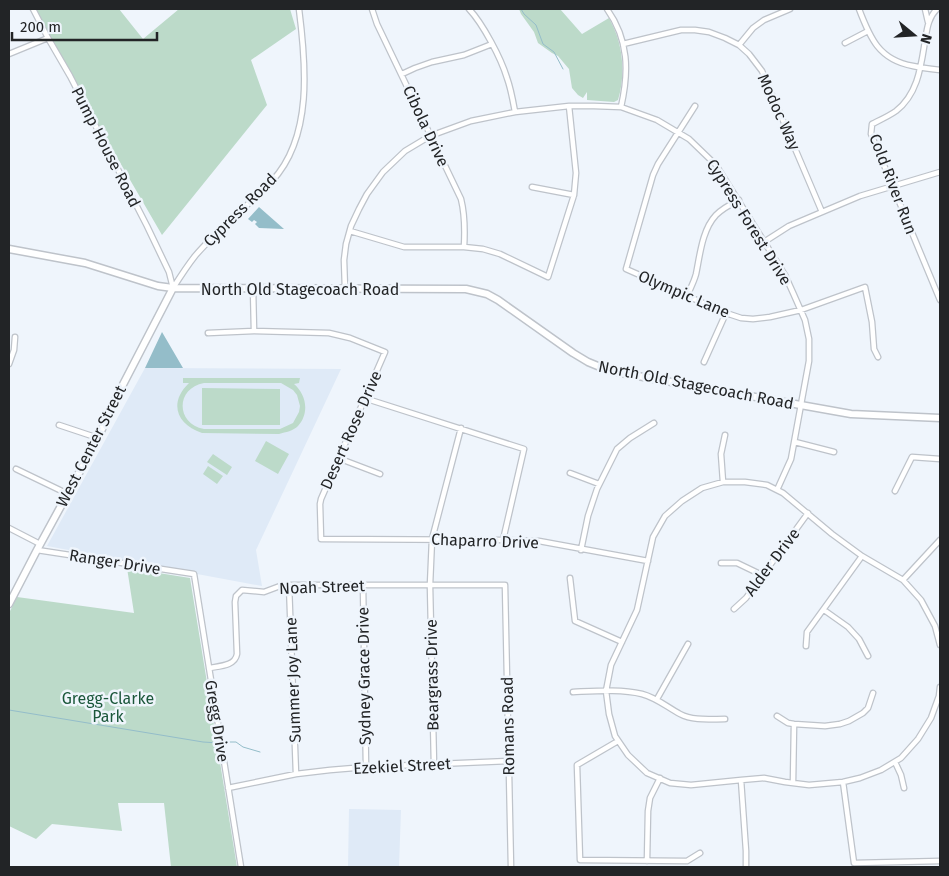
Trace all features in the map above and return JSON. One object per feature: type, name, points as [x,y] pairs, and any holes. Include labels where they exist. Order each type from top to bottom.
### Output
[{"type":"street","name":"Pump House Road","points":[[33,9],[147,226],[169,272],[173,288]]},
{"type":"street","name":"Cypress Road","points":[[173,288],[196,255],[273,180],[286,162],[302,115],[304,94],[303,46],[299,9]]},
{"type":"street","name":"Cibola Drive","points":[[372,9],[461,199],[465,221],[464,247]]},
{"type":"street","points":[[469,9],[486,32],[492,44],[507,78],[515,112]]},
{"type":"street","points":[[607,9],[619,29],[624,44],[627,74],[621,107]]},
{"type":"street","points":[[739,45],[753,28],[764,20],[790,9]]},
{"type":"street","points":[[859,9],[868,31],[877,46],[886,55],[901,63],[940,70]]},
{"type":"street","points":[[927,9],[936,9]]},
{"type":"street","name":"Cold River Run","points":[[927,9],[928,25]]},
{"type":"street","name":"Cold River Run","points":[[936,9],[928,25],[921,68],[914,87],[906,102],[890,115],[872,124],[871,134],[940,300]]},
{"type":"street","name":"Modoc Way","points":[[624,44],[681,30],[695,30],[708,32],[739,45],[749,54],[762,71],[822,212]]},
{"type":"street","points":[[845,43],[868,31]]},
{"type":"street","points":[[9,54],[48,38]]},
{"type":"street","points":[[402,74],[432,62],[464,55],[492,44]]},
{"type":"street","points":[[350,231],[404,247],[464,247],[483,249],[500,254],[548,277],[574,195],[576,173],[569,106]]},
{"type":"street","name":"Cypress Forest Drive","points":[[345,289],[344,260],[346,244],[359,209],[383,172],[405,151],[430,136],[471,121],[515,112],[569,106],[621,107],[657,120],[689,139],[716,164],[785,275],[805,320],[809,339],[809,361],[791,459],[777,490]]},
{"type":"street","points":[[678,132],[695,106]]},
{"type":"street","name":"Olympic Lane","points":[[678,132],[653,174],[626,269],[726,313],[741,318],[754,319],[801,310],[865,287],[872,322],[874,349],[878,357]]},
{"type":"street","points":[[764,242],[789,226],[860,196],[940,172]]},
{"type":"street","points":[[532,187],[574,195]]},
{"type":"street","points":[[688,296],[695,277],[705,234],[710,224],[716,215],[739,200]]},
{"type":"street","name":"North Old Stagecoach Road","points":[[9,249],[85,263],[158,286],[173,288],[459,288],[478,291],[498,300],[588,362],[621,373],[851,414],[940,418]]},
{"type":"street","name":"West Center Street","points":[[9,604],[98,438],[115,400],[173,288]]},
{"type":"street","points":[[208,333],[254,332],[254,288]]},
{"type":"street","points":[[704,362],[726,313]]},
{"type":"street","name":"Desert Rose Drive","points":[[254,332],[329,333],[350,338],[385,352],[321,499],[321,539]]},
{"type":"street","points":[[9,364],[14,350],[15,337]]},
{"type":"street","points":[[364,398],[524,449],[504,540]]},
{"type":"street","points":[[581,550],[588,516],[599,484],[617,449],[630,438],[654,423]]},
{"type":"street","points":[[59,425],[98,438]]},
{"type":"street","points":[[432,539],[461,428]]},
{"type":"street","points":[[723,482],[721,454],[725,435]]},
{"type":"street","points":[[795,442],[834,452]]},
{"type":"street","points":[[896,491],[912,457],[940,459]]},
{"type":"street","points":[[338,458],[380,474]]},
{"type":"street","points":[[16,469],[68,494]]},
{"type":"street","points":[[570,473],[599,484]]},
{"type":"street","points":[[940,645],[935,626],[920,600],[903,580],[862,556],[832,534],[783,492],[768,486],[745,482],[723,482],[702,488],[682,501],[665,516],[654,537],[637,610],[611,665],[606,691],[609,714],[615,736],[628,755],[647,773],[670,782],[691,785],[764,778],[809,785],[843,782],[860,778],[874,773],[901,758],[918,739],[931,718],[940,696],[940,687]]},
{"type":"street","name":"Alder Drive","points":[[734,609],[746,598],[808,513]]},
{"type":"street","name":"Ranger Drive","points":[[9,528],[38,547],[194,574]]},
{"type":"street","name":"Chaparro Drive","points":[[321,539],[539,541],[648,562]]},
{"type":"street","name":"Beargrass Drive","points":[[432,539],[430,585],[434,765]]},
{"type":"street","points":[[903,580],[940,540]]},
{"type":"street","points":[[806,646],[807,632],[862,556]]},
{"type":"street","points":[[721,563],[737,563],[762,575]]},
{"type":"street","name":"Gregg Drive","points":[[194,574],[241,867]]},
{"type":"street","points":[[570,578],[575,621],[622,642]]},
{"type":"street","name":"Noah Street","points":[[209,668],[231,663],[236,659],[235,602],[238,593],[242,590],[264,592],[289,585],[505,585]]},
{"type":"street","name":"Summer Joy Lane","points":[[289,585],[296,774]]},
{"type":"street","name":"Sydney Grace Drive","points":[[363,585],[366,768]]},
{"type":"street","name":"Romans Road","points":[[505,585],[511,867]]},
{"type":"street","points":[[824,610],[848,627],[859,639],[868,656]]},
{"type":"street","points":[[657,699],[688,644]]},
{"type":"street","points":[[573,692],[606,691],[642,694],[657,699],[680,714],[692,718],[725,719]]},
{"type":"street","points":[[777,716],[788,723],[794,724],[833,725],[849,722],[868,708],[873,693]]},
{"type":"street","points":[[793,783],[794,724]]},
{"type":"street","points":[[618,741],[577,765],[580,860],[688,862],[700,853]]},
{"type":"street","name":"Ezekiel Street","points":[[228,788],[296,774],[366,768],[509,761]]},
{"type":"street","points":[[895,762],[902,775],[904,788]]},
{"type":"street","points":[[647,861],[650,798],[660,778]]},
{"type":"street","points":[[741,780],[746,867]]},
{"type":"street","points":[[843,782],[854,862],[940,861]]},
{"type":"shaded area","points":[[145,368],[341,369],[256,550],[262,586],[47,546]]},
{"type":"shaded area","points":[[349,809],[401,810],[399,867],[348,867]]},
{"type":"green space","points":[[31,9],[119,9],[143,39],[179,9],[290,9],[296,29],[251,60],[267,105],[162,235]]},
{"type":"green space","points":[[519,9],[560,9],[582,34],[609,18],[617,36],[622,60],[622,76],[618,100],[614,102],[587,100],[587,92],[583,98],[578,95],[572,88],[569,69],[558,56],[538,43],[534,32]]},
{"type":"green space","points":[[183,378],[300,378],[299,383],[294,384],[304,398],[304,415],[296,428],[279,434],[202,433],[186,425],[178,412],[179,398],[189,383],[183,383]],"holes":[[[204,383],[281,383],[293,390],[297,395],[300,406],[293,423],[280,429],[204,429],[195,426],[184,413],[184,398],[188,391]]]},
{"type":"green space","points":[[202,388],[280,389],[280,425],[202,425]]},
{"type":"green space","points":[[266,441],[289,454],[278,474],[255,461]]},
{"type":"green space","points":[[213,454],[232,467],[227,475],[207,462]]},
{"type":"green space","points":[[208,466],[223,476],[217,484],[203,474]]},
{"type":"green space","name":"Gregg-Clarke Park","points":[[127,568],[190,578],[237,867],[171,867],[164,803],[118,803],[122,831],[52,824],[36,839],[9,826],[9,613],[17,597],[134,613]]},
{"type":"water","points":[[259,207],[284,229],[259,228],[255,224],[257,222],[254,220],[252,222],[248,219]]},
{"type":"water","points":[[162,332],[183,368],[145,368]]},
{"type":"waterway","points":[[521,9],[536,25],[543,44],[554,52],[563,69]]},
{"type":"waterway","points":[[9,710],[219,743]]},
{"type":"waterway","points":[[223,742],[236,742],[243,747],[260,752]]}]
